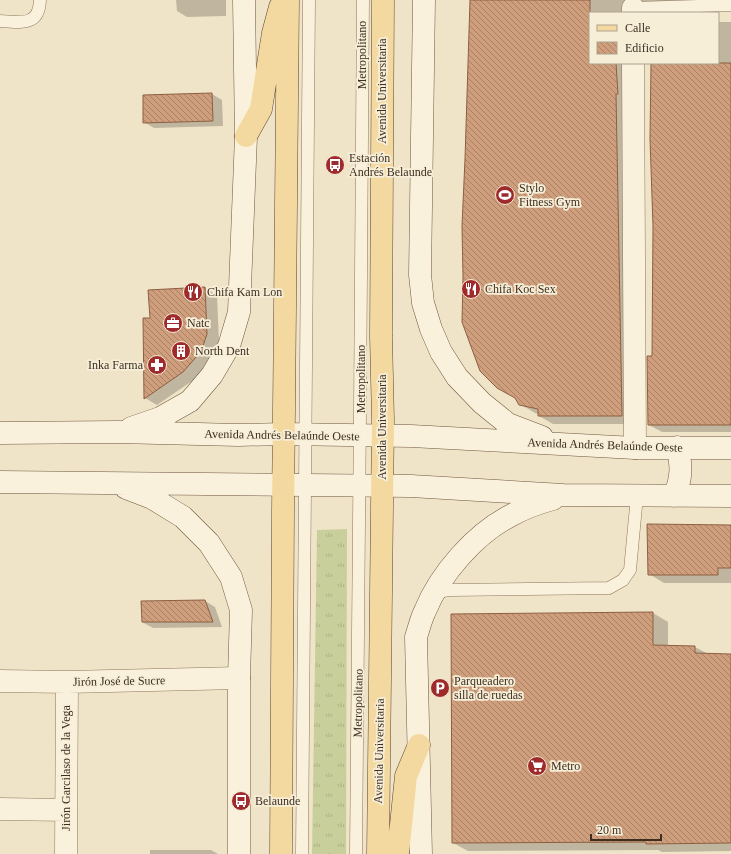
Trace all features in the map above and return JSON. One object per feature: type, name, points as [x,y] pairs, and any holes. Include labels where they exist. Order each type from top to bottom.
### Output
[{"type":"main road","points":[[246,136],[261,109],[273,33],[282,0]]},
{"type":"main road","points":[[281,854],[288,0]]},
{"type":"main road","name":"Avenida Universitaria","points":[[378,854],[383,436],[381,336],[383,0]]},
{"type":"main road","points":[[398,854],[406,776],[419,745]]},
{"type":"street","points":[[118,432],[160,418],[190,401],[212,375],[229,346],[239,312],[246,136],[244,0]]},
{"type":"street","points":[[424,0],[420,275],[423,302],[430,329],[441,352],[457,377],[482,403],[508,424],[560,444]]},
{"type":"street","points":[[633,64],[635,448]]},
{"type":"street","name":"Avenida Andrés Belaúnde Oeste","points":[[0,433],[118,432],[238,435],[284,434],[411,436],[635,448],[731,448]]},
{"type":"street","points":[[674,496],[679,485],[682,472],[681,460],[677,448]]},
{"type":"street","points":[[0,482],[412,486],[563,495],[731,496]]},
{"type":"street","points":[[114,484],[152,498],[182,517],[209,543],[231,577],[241,610],[239,678],[239,854]]},
{"type":"street","points":[[421,854],[416,637],[425,610],[439,583],[462,554],[478,538],[508,516],[563,495]]},
{"type":"street","name":"Jirón José de Sucre","points":[[0,681],[66,682],[239,678]]},
{"type":"street","name":"Jirón Garcilaso de la Vega","points":[[66,682],[66,854]]},
{"type":"street","points":[[0,810],[66,810]]},
{"type":"lane","points":[[0,22],[20,22],[32,19],[37,16],[40,0]]},
{"type":"lane","points":[[302,854],[309,0]]},
{"type":"lane","name":"Metropolitano","points":[[356,854],[362,0]]},
{"type":"lane","points":[[633,10],[731,5]]},
{"type":"lane","points":[[434,592],[451,590],[609,588],[623,580],[630,570],[637,496]]},
{"type":"green space","points":[[347,529],[346,854],[312,854],[317,530]]},
{"type":"building","points":[[470,0],[590,0],[589,64],[616,64],[618,94],[616,94],[622,416],[538,416],[538,409],[519,405],[515,398],[497,388],[480,371],[462,322],[462,226]]},
{"type":"building","points":[[731,63],[731,425],[648,425],[647,356],[652,356],[653,226],[650,139],[651,64]]},
{"type":"building","points":[[212,93],[213,121],[143,123],[143,95]]},
{"type":"building","points":[[205,287],[207,334],[203,346],[197,356],[183,372],[144,399],[143,318],[150,318],[148,290]]},
{"type":"building","points":[[647,524],[731,525],[731,568],[718,568],[718,575],[648,575]]},
{"type":"building","points":[[205,600],[213,622],[142,622],[141,601]]},
{"type":"building","name":"Metro","points":[[653,612],[653,645],[695,646],[695,653],[731,654],[731,843],[452,843],[451,614]]},
{"type":"place","name":"Estación Andrés Belaunde","points":[[335,165]]},
{"type":"place","name":"Stylo Fitness Gym","points":[[505,195]]},
{"type":"place","name":"Chifa Koc Sex","points":[[471,289]]},
{"type":"place","name":"Chifa Kam Lon","points":[[193,292]]},
{"type":"place","name":"Natc","points":[[173,323]]},
{"type":"place","name":"North Dent","points":[[181,351]]},
{"type":"place","name":"Inka Farma","points":[[157,365]]},
{"type":"place","name":"Parqueadero silla de ruedas","points":[[440,688]]},
{"type":"place","name":"Metro","points":[[537,766]]},
{"type":"place","name":"Belaunde","points":[[241,801]]}]
